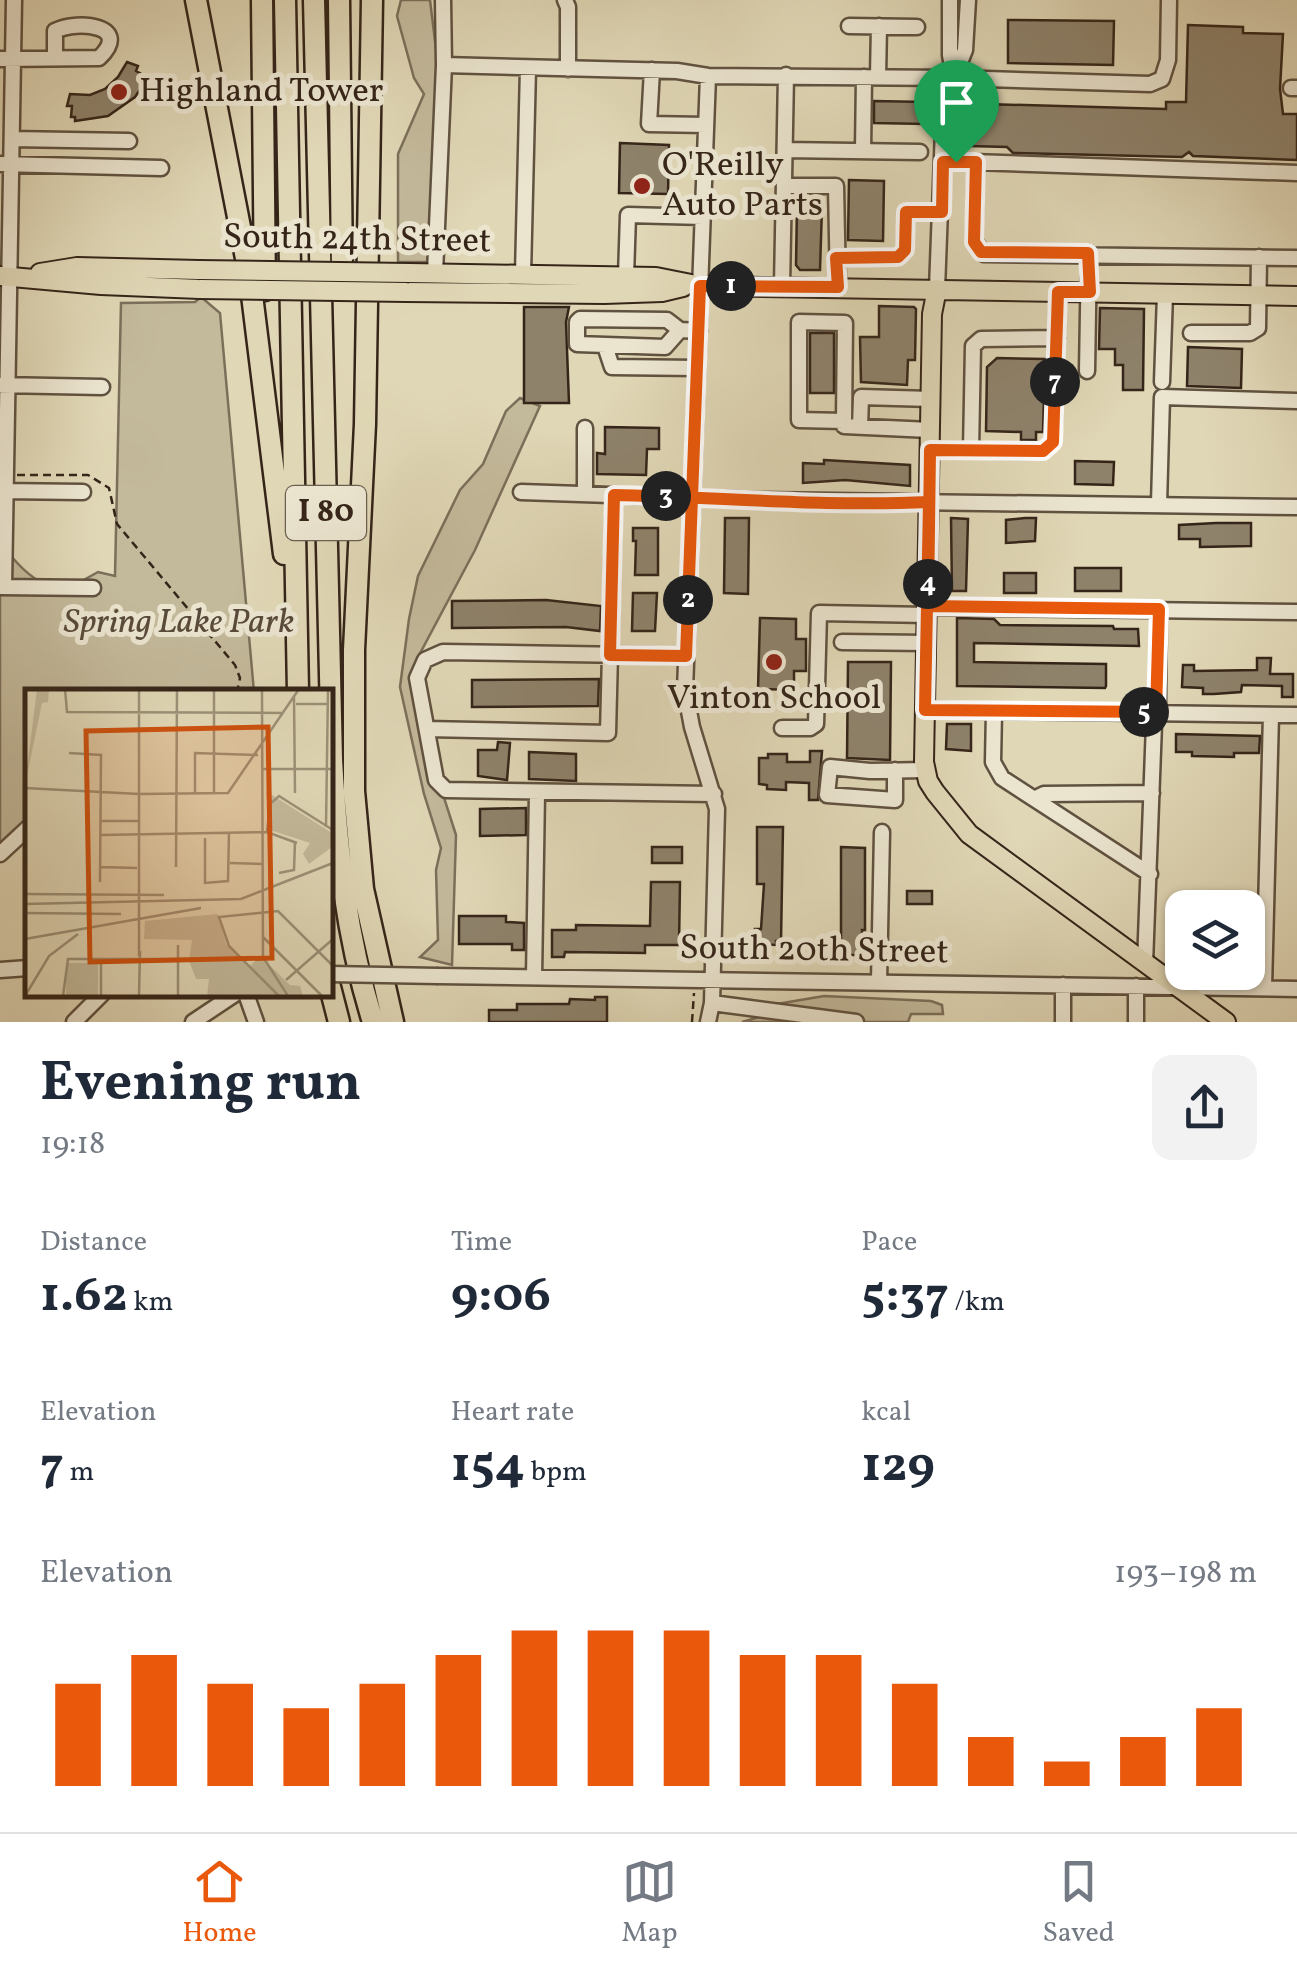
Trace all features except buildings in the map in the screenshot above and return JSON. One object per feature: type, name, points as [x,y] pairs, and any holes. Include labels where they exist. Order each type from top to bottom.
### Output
[{"type":"highway","points":[[186,0],[214,86]]},
{"type":"highway","points":[[196,0],[240,218],[264,375],[298,686]]},
{"type":"highway","points":[[262,0],[265,281]]},
{"type":"highway","name":"I 80","points":[[285,0],[298,686]]},
{"type":"highway","name":"I 80","points":[[314,0],[330,689]]},
{"type":"highway","points":[[330,291],[340,282],[342,273],[339,0]]},
{"type":"highway","points":[[372,4],[365,424],[354,650],[354,791],[362,889],[393,1022]]},
{"type":"highway","name":"I 80","points":[[332,759],[342,882],[356,957],[374,1022]]},
{"type":"highway","points":[[332,995],[340,1022]]},
{"type":"main road","name":"South 24th Street","points":[[12,276],[77,267],[199,280],[265,281],[342,273],[408,283],[604,294],[662,292],[694,286],[782,286],[1297,296]]},
{"type":"main road","name":"South 24th Street","points":[[265,281],[330,291],[408,283],[435,274],[523,274],[656,277],[694,286]]},
{"type":"main road","points":[[938,289],[932,314],[925,770],[935,792],[968,834],[1165,979]]},
{"type":"main road","points":[[1179,990],[1226,1022]]},
{"type":"street","points":[[14,0],[6,59],[12,139],[6,164],[12,276],[4,385],[2,587],[93,588]]},
{"type":"street","points":[[435,274],[443,0]]},
{"type":"street","points":[[565,0],[568,69]]},
{"type":"street","points":[[950,0],[954,78]]},
{"type":"street","points":[[938,289],[944,103],[966,42],[968,0]]},
{"type":"street","points":[[444,65],[652,70],[708,76],[954,78],[1139,85],[1162,79],[1168,60],[1170,0]]},
{"type":"street","points":[[849,26],[917,27]]},
{"type":"street","points":[[863,151],[878,26]]},
{"type":"street","points":[[6,59],[55,57]]},
{"type":"street","points":[[523,274],[528,68]]},
{"type":"street","points":[[652,70],[649,124],[706,126]]},
{"type":"street","points":[[782,286],[786,75]]},
{"type":"street","points":[[708,76],[703,217],[694,286],[699,330],[686,656],[687,709],[714,794],[718,823],[712,1003],[708,1022]]},
{"type":"street","points":[[12,139],[130,141]]},
{"type":"street","points":[[785,150],[920,152]]},
{"type":"street","points":[[943,162],[1297,173]]},
{"type":"street","points":[[976,162],[974,242],[984,254],[1297,258]]},
{"type":"street","points":[[6,164],[161,168]]},
{"type":"street","points":[[784,186],[836,186],[838,287]]},
{"type":"street","points":[[836,258],[898,257],[905,250],[906,212],[942,212]]},
{"type":"street","points":[[626,276],[628,215],[703,217]]},
{"type":"street","points":[[1087,371],[1088,253]]},
{"type":"street","points":[[1191,333],[1250,333],[1258,328],[1259,257]]},
{"type":"street","points":[[930,450],[1043,451],[1053,442],[1058,292]]},
{"type":"street","points":[[1160,504],[1165,294]]},
{"type":"street","points":[[680,330],[665,346],[577,344],[580,319],[667,320],[680,330],[699,330]]},
{"type":"street","points":[[844,421],[799,420],[799,322],[845,323],[844,426],[930,430]]},
{"type":"street","points":[[972,450],[973,346],[981,338],[1056,338]]},
{"type":"street","points":[[606,346],[612,367],[698,368]]},
{"type":"street","points":[[4,385],[102,387]]},
{"type":"street","points":[[1162,390],[1297,401]]},
{"type":"street","points":[[860,427],[861,397],[931,399]]},
{"type":"street","points":[[585,428],[585,494]]},
{"type":"street","points":[[2,491],[83,492]]},
{"type":"street","points":[[521,492],[1297,507]]},
{"type":"street","points":[[427,729],[608,733],[614,495]]},
{"type":"street","points":[[1146,964],[1159,609]]},
{"type":"street","points":[[782,728],[810,728],[816,724],[819,613],[1159,609],[1297,612]]},
{"type":"street","points":[[842,642],[927,642]]},
{"type":"street","points":[[686,656],[442,652],[422,664],[417,678],[436,780],[442,788],[714,794]]},
{"type":"street","points":[[925,710],[1297,716]]},
{"type":"street","points":[[994,711],[995,770],[1002,778],[1150,874]]},
{"type":"street","points":[[1265,949],[1271,715]]},
{"type":"street","points":[[896,770],[895,800],[828,794],[830,767],[925,770]]},
{"type":"street","points":[[534,977],[537,793]]},
{"type":"street","points":[[1036,798],[1044,794],[1152,793]]},
{"type":"street","points":[[0,854],[25,831]]},
{"type":"street","points":[[879,982],[882,832]]},
{"type":"street","points":[[0,970],[25,968]]},
{"type":"street","name":"South 20th Street","points":[[332,974],[1165,986]]},
{"type":"street","points":[[1062,1022],[1063,985]]},
{"type":"street","points":[[1136,986],[1136,1022]]},
{"type":"street","name":"South 20th Street","points":[[1265,988],[1297,989]]},
{"type":"street","points":[[74,1022],[99,997]]},
{"type":"street","points":[[193,1022],[230,997]]},
{"type":"street","points":[[247,997],[256,1022]]},
{"type":"street","points":[[712,1003],[856,1022]]},
{"type":"path","points":[[5,474],[88,475],[109,488],[118,524],[235,665],[240,678],[238,689]]},
{"type":"path","points":[[692,1022],[694,992]]},
{"type":"green space","points":[[401,0],[430,0],[439,74],[430,262],[398,262],[398,154],[424,94],[414,78],[397,16]]},
{"type":"green space","name":"Spring Lake Park","points":[[201,297],[220,313],[254,689],[25,689],[25,826],[0,849],[0,556],[11,556],[34,578],[62,592],[98,572],[115,576],[121,303],[195,302]]},
{"type":"green space","points":[[520,398],[540,406],[475,550],[416,661],[413,685],[420,723],[456,835],[452,965],[420,957],[438,940],[436,870],[441,848],[424,794],[400,687],[418,576],[460,490],[483,464],[506,411]]},
{"type":"green space","points":[[824,996],[931,1001],[942,1005],[943,1014],[911,1014],[908,1022],[742,1022],[763,1016],[777,1004]]},
{"type":"place","name":"Highland Tower","points":[[119,92]]},
{"type":"place","name":"O'Reilly Auto Parts","points":[[642,186]]},
{"type":"place","name":"Vinton School","points":[[774,662]]},
{"type":"route","points":[[956,162],[943,162],[942,212],[906,212],[905,250],[898,257],[836,258],[838,287],[700,286],[693,498],[686,656],[610,655],[614,495],[671,496],[693,498],[758,500],[929,502],[925,710],[1156,712],[1159,609],[928,606],[930,450],[1043,451],[1053,442],[1058,292],[1090,292],[1088,253],[981,252],[974,242],[976,162],[956,162]]}]
